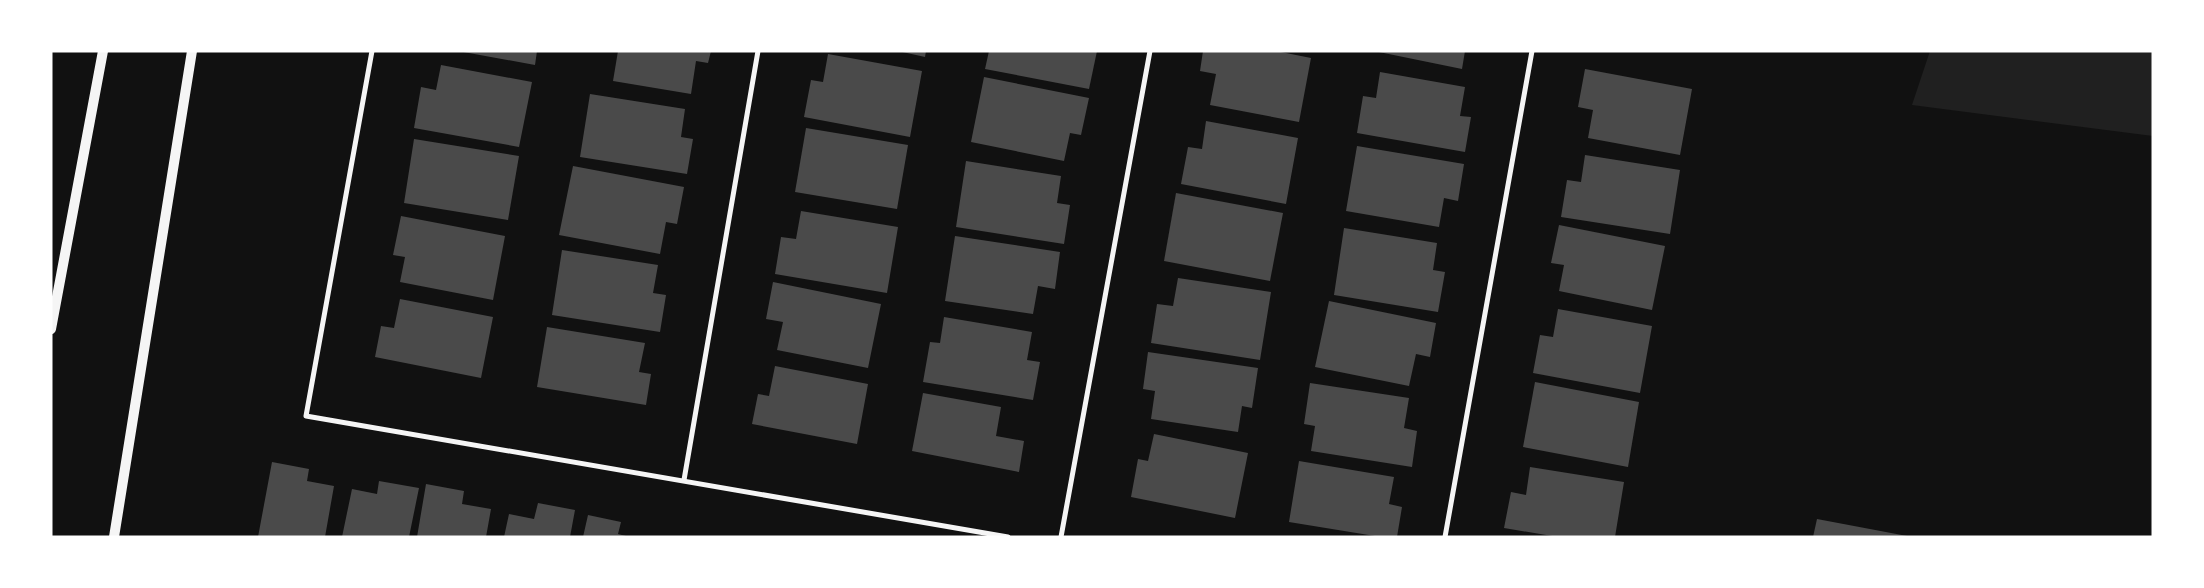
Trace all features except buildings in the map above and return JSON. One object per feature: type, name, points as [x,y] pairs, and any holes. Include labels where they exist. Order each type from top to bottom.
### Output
[{"type":"main road","points":[[51,329],[103,51]]},
{"type":"main road","points":[[114,537],[192,51]]},
{"type":"street","points":[[372,51],[306,416],[1008,537]]},
{"type":"street","points":[[684,480],[758,51]]},
{"type":"street","points":[[1061,537],[1150,51]]},
{"type":"street","points":[[1445,537],[1532,51]]},
{"type":"shaded area","points":[[1930,51],[2153,51],[2153,136],[1912,105]]}]
